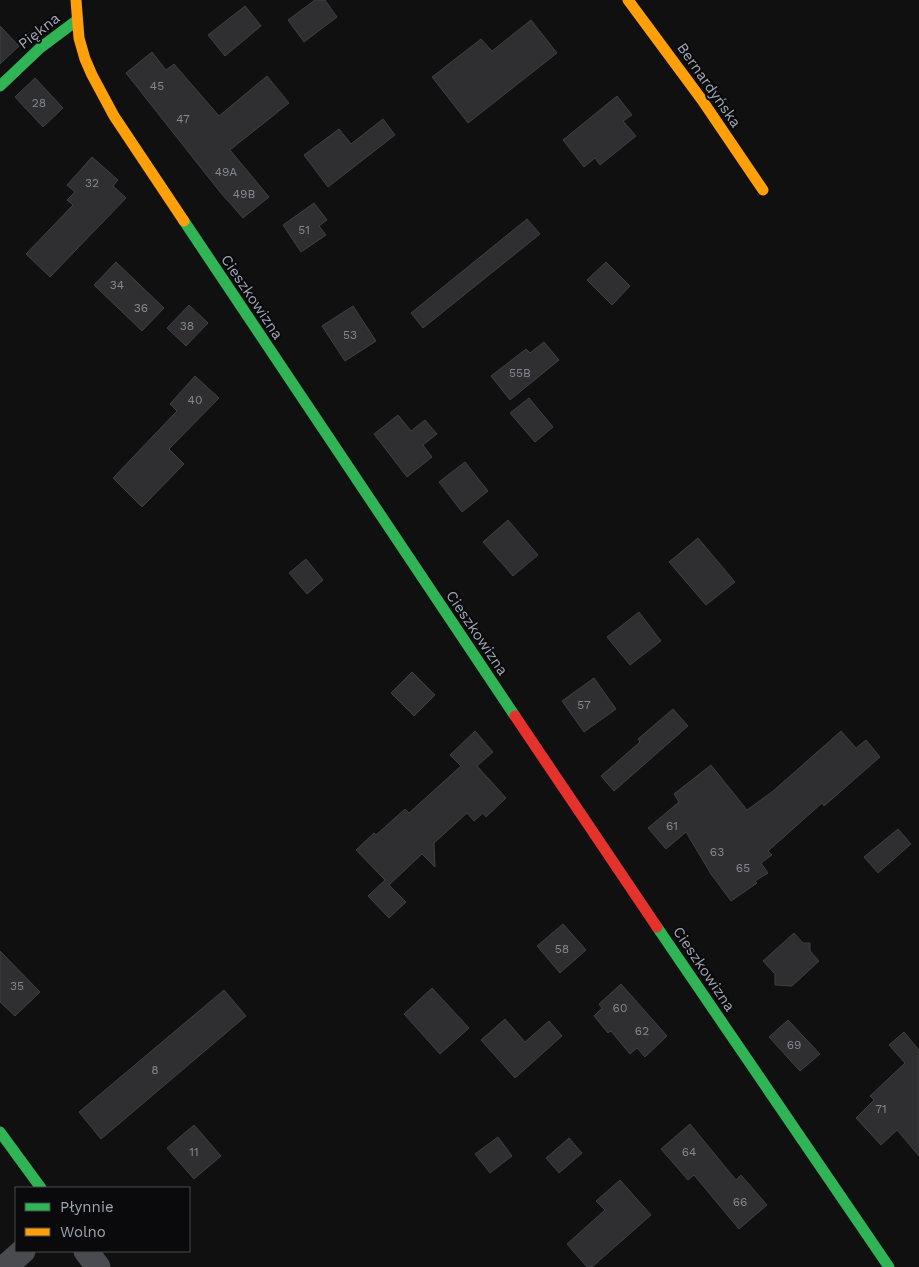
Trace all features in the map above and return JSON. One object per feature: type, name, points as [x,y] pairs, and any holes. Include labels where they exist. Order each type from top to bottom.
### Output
[{"type":"street","name":"Cieszkowizna","points":[[76,0],[76,22],[82,51],[96,84],[114,116],[457,631],[792,1127],[889,1267]]},
{"type":"street","name":"Bernardyńska","points":[[628,0],[702,100],[763,190]]},
{"type":"street","name":"Piękna","points":[[0,86],[40,48],[76,22]]},
{"type":"street","points":[[0,1132],[40,1187]]},
{"type":"street","points":[[5,1267],[22,1252]]},
{"type":"street","points":[[87,1252],[98,1267]]},
{"type":"building","points":[[315,0],[325,0],[337,17],[304,42],[288,20]]},
{"type":"building","points":[[245,6],[261,26],[225,56],[208,35]]},
{"type":"building","points":[[531,20],[557,53],[468,123],[432,77],[481,39],[492,51]]},
{"type":"building","points":[[0,26],[19,46],[0,64]]},
{"type":"building","points":[[152,52],[166,70],[174,64],[219,116],[267,76],[289,103],[230,150],[269,197],[243,218],[220,192],[126,73]]},
{"type":"building","points":[[35,78],[63,108],[43,127],[15,97]]},
{"type":"building","points":[[617,96],[632,115],[623,121],[636,136],[600,165],[595,158],[584,167],[563,140]]},
{"type":"building","points":[[383,119],[395,135],[328,187],[304,155],[339,129],[351,144]]},
{"type":"building","points":[[92,157],[118,180],[113,186],[126,198],[50,277],[26,254],[73,205],[67,200],[75,192],[67,185]]},
{"type":"building","points":[[314,203],[327,220],[319,226],[326,235],[301,252],[283,225]]},
{"type":"building","points":[[527,219],[540,234],[423,328],[411,313]]},
{"type":"building","points":[[116,262],[164,308],[142,331],[94,285]]},
{"type":"building","points":[[606,262],[630,286],[612,305],[587,280]]},
{"type":"building","points":[[189,305],[208,323],[186,346],[167,328]]},
{"type":"building","points":[[353,306],[376,341],[345,361],[322,326]]},
{"type":"building","points":[[544,342],[559,360],[510,400],[491,376],[526,349],[530,353]]},
{"type":"building","points":[[195,376],[219,398],[169,449],[184,464],[142,507],[113,478],[177,411],[170,404]]},
{"type":"building","points":[[529,398],[553,427],[535,442],[510,413]]},
{"type":"building","points":[[398,415],[411,431],[425,420],[437,434],[423,445],[432,457],[407,477],[374,434]]},
{"type":"building","points":[[465,462],[488,491],[462,512],[439,482]]},
{"type":"building","points":[[508,520],[538,555],[513,576],[483,542]]},
{"type":"building","points":[[698,538],[735,582],[706,605],[669,562]]},
{"type":"building","points":[[306,559],[323,580],[307,594],[289,573]]},
{"type":"building","points":[[639,612],[661,641],[630,665],[607,637]]},
{"type":"building","points":[[412,672],[435,695],[414,716],[391,693]]},
{"type":"building","points":[[594,678],[616,709],[584,732],[562,701]]},
{"type":"building","points":[[673,709],[688,726],[614,791],[601,776],[640,742],[638,739]]},
{"type":"building","points":[[475,731],[493,752],[477,766],[506,798],[486,817],[483,813],[474,821],[467,813],[434,843],[435,867],[422,854],[389,885],[406,902],[389,918],[368,896],[385,880],[356,850],[405,809],[409,813],[461,766],[450,755]]},
{"type":"building","points":[[841,731],[856,748],[866,740],[880,757],[824,806],[822,803],[768,851],[772,855],[761,863],[768,873],[731,901],[711,874],[686,832],[666,849],[648,828],[679,802],[674,794],[711,765],[747,810],[772,792]]},
{"type":"building","points":[[898,829],[911,844],[878,873],[864,857]]},
{"type":"building","points":[[563,924],[586,950],[560,973],[537,946]]},
{"type":"building","points":[[794,933],[803,943],[810,943],[810,951],[819,961],[792,986],[775,985],[775,974],[763,961]]},
{"type":"building","points":[[0,951],[40,992],[15,1016],[0,1002]]},
{"type":"building","points":[[621,984],[667,1036],[645,1057],[637,1048],[630,1054],[611,1031],[608,1033],[594,1016],[602,1008],[599,1004]]},
{"type":"building","points":[[432,988],[469,1028],[440,1054],[404,1014]]},
{"type":"building","points":[[224,990],[246,1016],[101,1139],[79,1112]]},
{"type":"building","points":[[505,1019],[525,1042],[549,1021],[562,1036],[515,1078],[481,1040]]},
{"type":"building","points":[[788,1020],[820,1054],[800,1071],[769,1037]]},
{"type":"building","points":[[904,1032],[919,1050],[919,1156],[897,1130],[881,1145],[856,1118],[874,1100],[870,1096],[905,1063],[889,1045]]},
{"type":"building","points":[[690,1124],[736,1180],[741,1175],[767,1205],[739,1229],[694,1175],[688,1180],[661,1149]]},
{"type":"building","points":[[194,1125],[221,1156],[194,1179],[167,1148]]},
{"type":"building","points":[[498,1137],[512,1156],[490,1173],[475,1154]]},
{"type":"building","points":[[569,1138],[582,1153],[559,1173],[546,1158]]},
{"type":"building","points":[[620,1180],[651,1215],[592,1267],[587,1267],[567,1244],[605,1210],[596,1201]]},
{"type":"traffic: fast","points":[[0,86],[40,48],[76,21]]},
{"type":"traffic: fast","points":[[184,221],[515,716]]},
{"type":"traffic: fast","points":[[657,927],[889,1267]]},
{"type":"traffic: fast","points":[[0,1132],[40,1187]]},
{"type":"traffic: slow","points":[[76,0],[79,38],[92,75],[114,116],[184,221]]},
{"type":"traffic: slow","points":[[628,0],[702,100],[763,190]]},
{"type":"traffic: jam","points":[[515,716],[657,927]]}]
